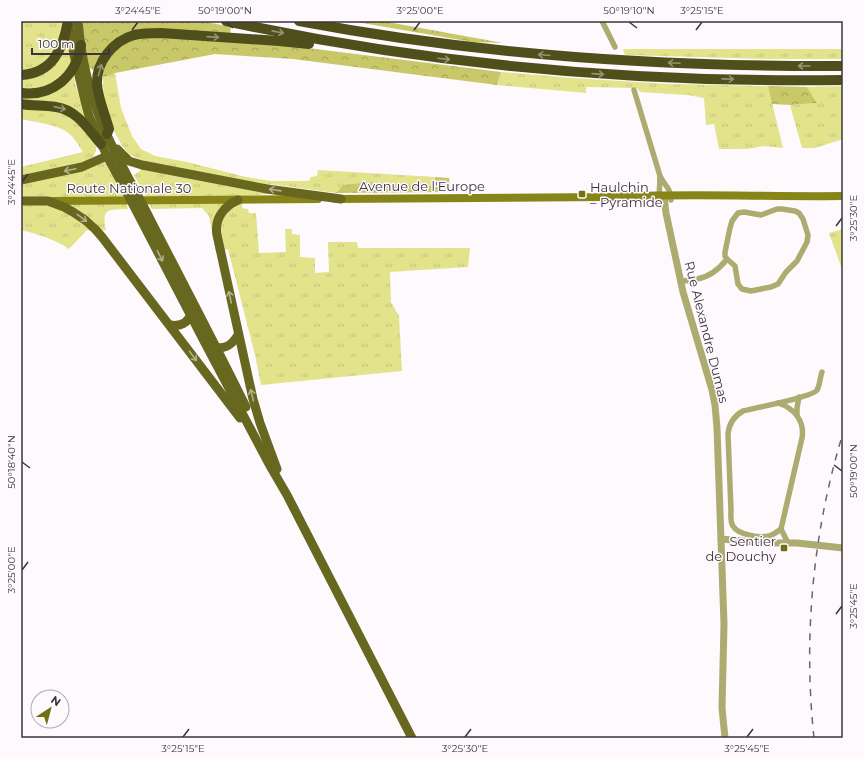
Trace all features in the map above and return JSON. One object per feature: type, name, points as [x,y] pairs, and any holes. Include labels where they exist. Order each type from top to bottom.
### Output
[{"type":"highway","points":[[21,76],[32,74],[40,70],[47,66],[56,57],[63,44],[68,21]]},
{"type":"highway","points":[[226,21],[305,37],[405,54],[517,67],[624,75],[725,79],[843,80]]},
{"type":"highway","points":[[299,21],[408,39],[505,51],[622,60],[727,65],[843,66]]},
{"type":"highway","points":[[330,21],[377,30],[408,39]]},
{"type":"highway","points":[[21,104],[54,107],[67,110],[80,118],[106,141],[109,129],[97,79],[105,57],[112,48],[133,35],[161,33],[279,41],[367,52],[405,54]]},
{"type":"highway","points":[[21,93],[27,94],[41,92],[54,87],[64,80],[76,64],[81,45]]},
{"type":"main road","points":[[68,21],[86,106],[126,173],[129,187]]},
{"type":"main road","points":[[78,21],[81,45],[92,94],[106,141],[107,156],[129,187],[191,317],[287,495],[412,738]]},
{"type":"main road","points":[[106,141],[130,161],[142,165],[267,189],[341,199]]},
{"type":"main road","points":[[21,180],[82,167],[107,156],[120,162]]},
{"type":"main road","points":[[126,173],[132,167],[142,165]]},
{"type":"main road","name":"Avenue de l'Europe","points":[[238,200],[607,197],[636,200],[665,198],[739,200],[843,196]]},
{"type":"main road","points":[[238,200],[230,204],[220,214],[216,231],[256,412],[287,495]]},
{"type":"main road","name":"Route Nationale 30","points":[[21,201],[238,200]]},
{"type":"main road","points":[[48,201],[73,212],[95,229],[170,325],[239,417],[264,454]]},
{"type":"main road","points":[[146,220],[217,348],[278,472]]},
{"type":"main road","points":[[170,325],[182,325],[191,317],[193,308],[190,297]]},
{"type":"main road","points":[[205,343],[217,348],[223,348],[234,341],[238,335]]},
{"type":"street","points":[[602,21],[615,47]]},
{"type":"street","points":[[634,90],[660,176],[665,198]]},
{"type":"street","points":[[660,176],[670,190],[665,198]]},
{"type":"street","name":"Rue Alexandre Dumas","points":[[665,198],[666,213],[681,281],[715,405],[717,424],[724,624],[722,708],[725,738]]},
{"type":"street","points":[[777,209],[784,209],[797,212],[801,215],[808,235],[807,242],[797,261],[786,272],[780,282],[774,286],[750,291],[742,289],[738,284],[735,266],[727,259],[725,252],[730,228],[732,221],[738,213],[744,212],[761,215],[777,209]]},
{"type":"street","points":[[681,281],[702,278],[717,269],[727,259]]},
{"type":"street","points":[[781,529],[770,536],[751,535],[738,531],[732,524],[728,434],[730,424],[736,416],[748,409],[778,403],[813,393],[816,391],[822,372]]},
{"type":"street","points":[[788,543],[781,529],[803,435],[797,408],[799,397]]},
{"type":"street","points":[[778,403],[785,405],[798,415]]},
{"type":"street","points":[[717,424],[730,424]]},
{"type":"street","points":[[721,539],[765,543],[808,544],[843,548]]},
{"type":"green space","points":[[21,21],[63,21],[69,43],[75,83],[96,151],[93,157],[87,161],[21,176],[21,167],[83,152],[72,136],[62,129],[51,125],[21,119]]},
{"type":"green space","points":[[83,21],[202,21],[231,27],[229,41],[275,44],[501,72],[497,85],[293,59],[215,54],[115,73],[105,77],[89,67],[83,31]]},
{"type":"green space","points":[[351,21],[382,21],[503,43],[472,42]]},
{"type":"green space","points":[[623,49],[843,49],[843,59],[765,59],[625,55]]},
{"type":"green space","points":[[501,72],[670,84],[768,86],[783,148],[764,146],[748,149],[719,149],[714,124],[706,125],[704,98],[688,95],[640,92],[637,88],[586,87],[586,93],[497,85]]},
{"type":"green space","points":[[115,73],[121,108],[132,136],[141,149],[155,156],[187,162],[246,177],[271,181],[309,181],[311,177],[317,176],[318,170],[435,177],[436,186],[368,182],[343,185],[336,193],[270,184],[269,194],[243,196],[242,208],[248,209],[249,213],[256,213],[259,253],[286,252],[285,229],[292,229],[292,234],[300,235],[300,257],[315,258],[315,273],[329,272],[328,242],[357,242],[358,248],[470,248],[468,267],[390,272],[391,302],[399,316],[402,371],[261,385],[255,355],[228,249],[216,252],[209,216],[202,208],[152,209],[134,175],[140,171],[143,161],[129,154],[123,147],[114,131],[104,104],[103,76],[105,77]]},
{"type":"green space","points":[[768,86],[807,87],[817,103],[790,105],[772,104]]},
{"type":"green space","points":[[843,86],[843,139],[815,148],[802,148],[790,105],[817,103],[807,87]]},
{"type":"green space","points":[[104,162],[116,176],[128,209],[108,211],[105,217],[106,230],[93,232],[87,230],[69,249],[64,245],[40,235],[21,230],[21,183]]},
{"type":"green space","points":[[435,177],[449,178],[450,189],[447,192],[336,193],[343,185],[368,182],[435,186]]},
{"type":"green space","points":[[843,229],[843,272],[829,233]]},
{"type":"railway","points":[[814,738],[810,661],[810,623],[813,584],[824,508],[843,433]]},
{"type":"place","name":"Haulchin – Pyramide","points":[[582,194]]},
{"type":"place","name":"Sentier de Douchy","points":[[784,548]]}]
